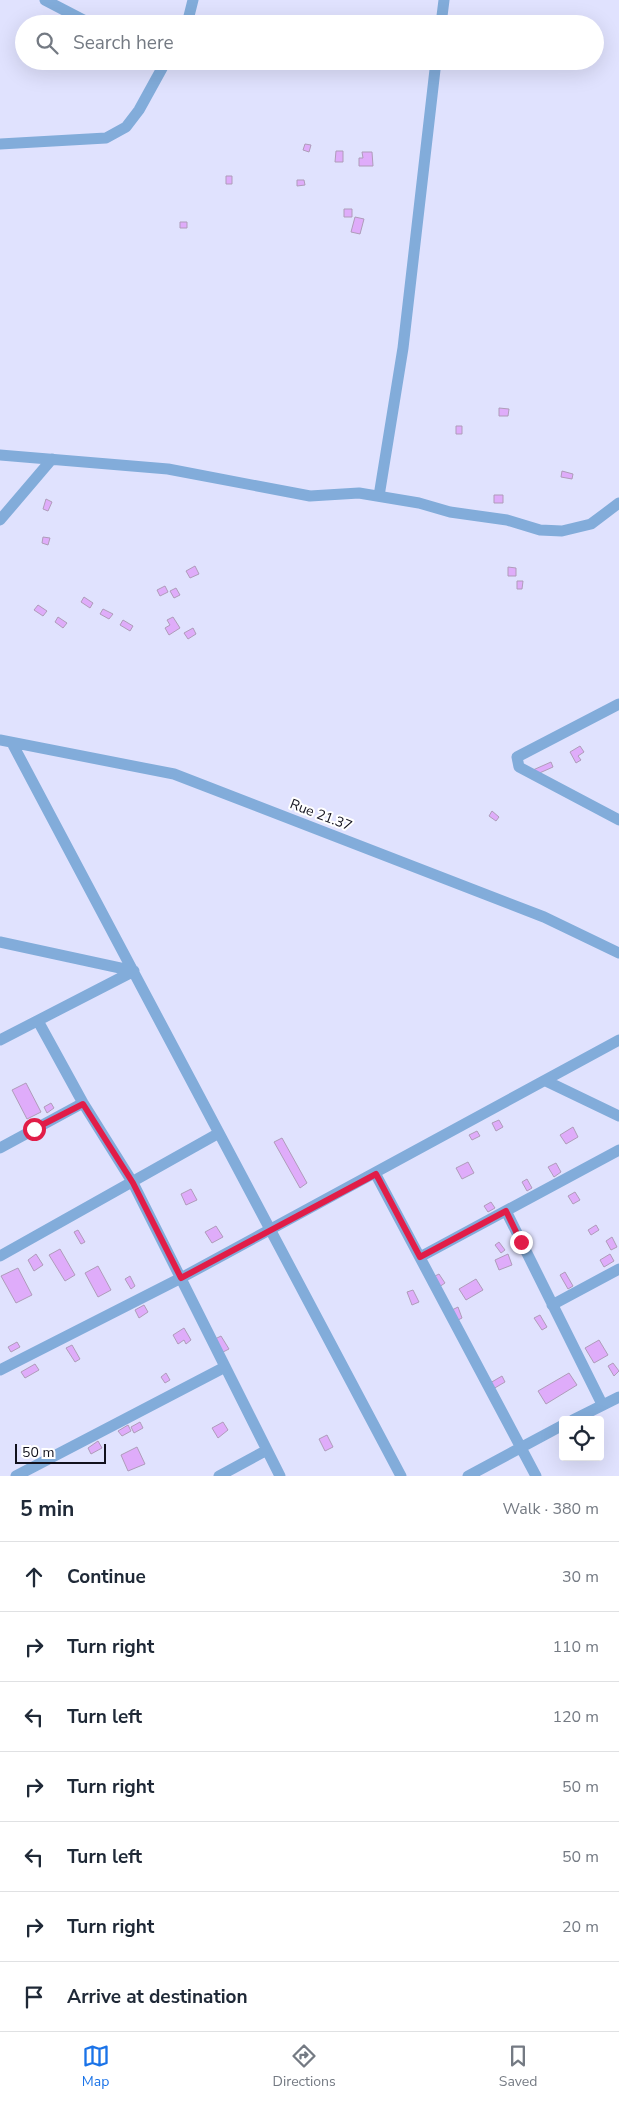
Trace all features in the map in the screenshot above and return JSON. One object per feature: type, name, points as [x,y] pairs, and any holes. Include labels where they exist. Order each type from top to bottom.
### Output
[{"type":"street","points":[[45,0],[74,15]]},
{"type":"street","points":[[190,15],[194,0]]},
{"type":"street","points":[[442,15],[444,0]]},
{"type":"street","points":[[0,144],[106,138],[126,127],[139,110],[161,70]]},
{"type":"street","points":[[379,496],[403,348],[435,70]]},
{"type":"street","points":[[0,455],[168,469],[310,496],[359,493],[419,503],[450,512],[507,520],[540,530],[562,531],[591,524],[619,503]]},
{"type":"street","points":[[0,520],[52,459]]},
{"type":"street","points":[[619,704],[517,758],[519,767],[619,820]]},
{"type":"street","name":"Rue 21.37","points":[[0,740],[174,774],[544,917],[619,953]]},
{"type":"street","points":[[12,743],[401,1476]]},
{"type":"street","points":[[0,942],[134,971]]},
{"type":"street","points":[[0,1040],[134,971]]},
{"type":"street","points":[[38,1021],[83,1104],[133,1183],[280,1476]]},
{"type":"street","points":[[0,1370],[181,1278],[376,1174],[527,1089],[546,1081],[619,1040]]},
{"type":"street","points":[[546,1081],[619,1116]]},
{"type":"street","points":[[0,1148],[83,1104]]},
{"type":"street","points":[[0,1256],[219,1133]]},
{"type":"street","points":[[420,1257],[619,1150]]},
{"type":"street","points":[[376,1174],[536,1476]]},
{"type":"street","points":[[506,1211],[602,1404]]},
{"type":"street","points":[[552,1305],[619,1269]]},
{"type":"street","points":[[16,1476],[225,1367]]},
{"type":"street","points":[[580,1416],[619,1396]]},
{"type":"street","points":[[468,1476],[559,1427]]},
{"type":"street","points":[[219,1476],[267,1450]]},
{"type":"building","points":[[305,144],[311,145],[309,152],[303,150]]},
{"type":"building","points":[[336,151],[343,151],[343,162],[335,162]]},
{"type":"building","points":[[362,152],[372,152],[373,166],[359,166],[359,158],[363,158]]},
{"type":"building","points":[[226,176],[232,176],[232,184],[226,184]]},
{"type":"building","points":[[297,180],[304,180],[305,185],[297,186]]},
{"type":"building","points":[[344,209],[352,209],[352,217],[344,217]]},
{"type":"building","points":[[355,217],[364,219],[360,234],[351,232]]},
{"type":"building","points":[[180,222],[187,222],[187,228],[180,228]]},
{"type":"building","points":[[499,408],[509,409],[508,416],[499,416]]},
{"type":"building","points":[[456,426],[462,426],[462,434],[456,434]]},
{"type":"building","points":[[562,471],[573,474],[572,479],[561,477]]},
{"type":"building","points":[[494,495],[503,495],[503,503],[494,503]]},
{"type":"building","points":[[46,499],[52,502],[48,511],[43,509]]},
{"type":"building","points":[[43,537],[50,538],[48,545],[42,543]]},
{"type":"building","points":[[195,566],[199,574],[190,578],[186,571]]},
{"type":"building","points":[[508,567],[516,568],[516,576],[508,576]]},
{"type":"building","points":[[517,581],[523,581],[522,589],[517,589]]},
{"type":"building","points":[[165,586],[168,592],[160,596],[157,590]]},
{"type":"building","points":[[176,588],[180,595],[174,598],[170,591]]},
{"type":"building","points":[[84,597],[93,603],[90,608],[81,602]]},
{"type":"building","points":[[38,605],[47,611],[43,616],[34,610]]},
{"type":"building","points":[[103,609],[113,614],[109,619],[100,614]]},
{"type":"building","points":[[58,617],[67,623],[63,628],[55,622]]},
{"type":"building","points":[[173,617],[180,628],[169,635],[165,628],[170,625],[167,620]]},
{"type":"building","points":[[123,620],[133,626],[130,631],[120,625]]},
{"type":"building","points":[[193,628],[196,634],[188,639],[184,633]]},
{"type":"building","points":[[580,746],[584,752],[578,756],[581,760],[576,763],[570,752]]},
{"type":"building","points":[[551,762],[553,767],[535,775],[533,770]]},
{"type":"building","points":[[492,811],[499,817],[496,821],[489,816]]},
{"type":"building","points":[[26,1083],[41,1112],[27,1119],[12,1090]]},
{"type":"building","points":[[51,1103],[54,1108],[47,1113],[44,1107]]},
{"type":"building","points":[[499,1120],[503,1127],[496,1131],[492,1123]]},
{"type":"building","points":[[573,1127],[578,1137],[566,1144],[560,1135]]},
{"type":"building","points":[[477,1131],[480,1136],[472,1140],[469,1135]]},
{"type":"building","points":[[282,1138],[307,1183],[300,1188],[274,1142]]},
{"type":"building","points":[[468,1162],[474,1173],[462,1179],[456,1168]]},
{"type":"building","points":[[556,1163],[561,1172],[554,1177],[548,1167]]},
{"type":"building","points":[[527,1179],[532,1188],[527,1191],[522,1182]]},
{"type":"building","points":[[191,1189],[197,1200],[186,1205],[181,1194]]},
{"type":"building","points":[[575,1192],[580,1200],[573,1204],[568,1196]]},
{"type":"building","points":[[491,1202],[495,1208],[488,1212],[484,1206]]},
{"type":"building","points":[[596,1225],[599,1230],[591,1235],[588,1230]]},
{"type":"building","points":[[216,1226],[223,1237],[212,1243],[205,1232]]},
{"type":"building","points":[[78,1230],[85,1242],[81,1244],[74,1232]]},
{"type":"building","points":[[612,1237],[617,1247],[611,1250],[606,1241]]},
{"type":"building","points":[[499,1242],[505,1250],[501,1253],[495,1245]]},
{"type":"building","points":[[60,1249],[75,1275],[65,1281],[49,1255]]},
{"type":"building","points":[[36,1254],[43,1265],[34,1271],[28,1260]]},
{"type":"building","points":[[508,1254],[512,1265],[499,1270],[495,1260]]},
{"type":"building","points":[[610,1254],[614,1261],[604,1267],[600,1260]]},
{"type":"building","points":[[98,1266],[111,1290],[98,1297],[85,1273]]},
{"type":"building","points":[[18,1268],[32,1295],[16,1303],[1,1276]]},
{"type":"building","points":[[565,1272],[573,1286],[568,1289],[560,1275]]},
{"type":"building","points":[[439,1274],[445,1283],[439,1287],[433,1277]]},
{"type":"building","points":[[130,1276],[135,1286],[131,1289],[125,1279]]},
{"type":"building","points":[[476,1279],[483,1290],[466,1300],[459,1289]]},
{"type":"building","points":[[413,1290],[419,1302],[412,1305],[407,1292]]},
{"type":"building","points":[[144,1305],[148,1312],[139,1318],[135,1310]]},
{"type":"building","points":[[458,1307],[462,1318],[456,1321],[452,1310]]},
{"type":"building","points":[[540,1315],[547,1327],[542,1330],[534,1318]]},
{"type":"building","points":[[184,1328],[191,1340],[186,1344],[184,1340],[178,1344],[173,1335]]},
{"type":"building","points":[[221,1336],[229,1349],[223,1352],[215,1339]]},
{"type":"building","points":[[599,1340],[608,1355],[594,1363],[585,1348]]},
{"type":"building","points":[[17,1342],[20,1347],[11,1352],[8,1347]]},
{"type":"building","points":[[72,1345],[80,1359],[75,1362],[66,1348]]},
{"type":"building","points":[[613,1363],[619,1371],[614,1376],[608,1366]]},
{"type":"building","points":[[35,1364],[39,1370],[25,1378],[21,1372]]},
{"type":"building","points":[[166,1373],[170,1380],[165,1383],[161,1377]]},
{"type":"building","points":[[569,1373],[577,1385],[546,1404],[538,1391]]},
{"type":"building","points":[[502,1376],[505,1382],[493,1389],[490,1383]]},
{"type":"building","points":[[140,1422],[143,1428],[134,1433],[131,1427]]},
{"type":"building","points":[[223,1422],[228,1430],[218,1438],[212,1428]]},
{"type":"building","points":[[128,1425],[131,1431],[122,1436],[118,1431]]},
{"type":"building","points":[[327,1435],[333,1447],[325,1451],[319,1439]]},
{"type":"building","points":[[98,1441],[102,1448],[91,1454],[88,1448]]},
{"type":"building","points":[[137,1447],[145,1464],[128,1471],[121,1455]]},
{"type":"route","points":[[34,1129],[83,1104],[133,1183],[181,1278],[376,1174],[420,1257],[506,1211],[521,1242]]}]
